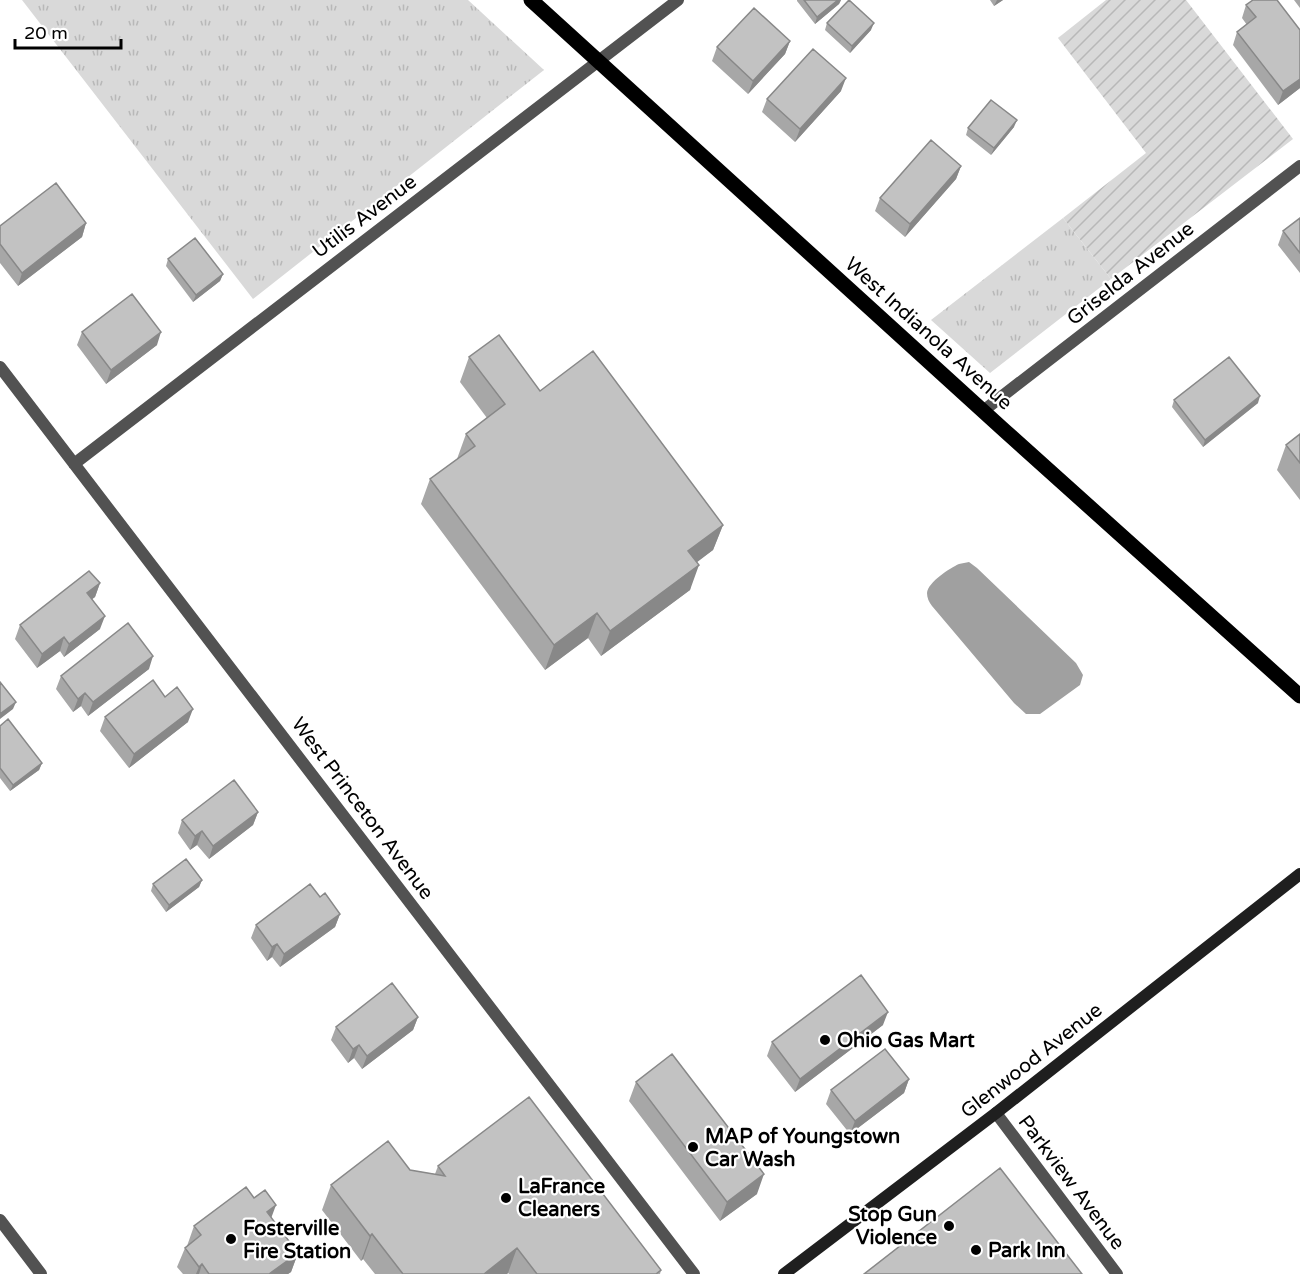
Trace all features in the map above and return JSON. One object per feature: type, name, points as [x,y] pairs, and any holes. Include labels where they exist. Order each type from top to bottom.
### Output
[{"type":"main road","name":"West Indianola Avenue","points":[[531,0],[1300,696]]},
{"type":"main road","name":"Glenwood Avenue","points":[[784,1274],[996,1113],[1300,874]]},
{"type":"street","name":"Utilis Avenue","points":[[74,464],[678,0]]},
{"type":"street","name":"Griselda Avenue","points":[[983,411],[1300,166]]},
{"type":"street","name":"West Princeton Avenue","points":[[0,367],[694,1274]]},
{"type":"street","name":"Parkview Avenue","points":[[996,1113],[1117,1274]]},
{"type":"street","points":[[0,1220],[41,1274]]},
{"type":"green space","points":[[22,0],[468,0],[544,70],[253,299]]},
{"type":"green space","points":[[1106,0],[1186,0],[1293,139],[1111,279],[1063,218],[1146,153],[1058,38]]},
{"type":"green space","points":[[1063,218],[1111,279],[990,373],[931,320]]},
{"type":"shaded area","points":[[969,562],[1076,663],[1083,675],[1080,685],[1040,714],[1026,714],[1014,703],[932,606],[927,597],[928,589],[935,580],[955,566]]},
{"type":"building","points":[[804,0],[838,0],[817,17]]},
{"type":"building","points":[[849,0],[874,23],[852,46],[827,23]]},
{"type":"building","points":[[1253,0],[1277,0],[1300,30],[1300,79],[1283,91],[1237,32],[1256,17],[1246,5]]},
{"type":"building","points":[[754,8],[790,41],[753,81],[717,47]]},
{"type":"building","points":[[813,49],[846,78],[800,129],[767,99]]},
{"type":"building","points":[[991,100],[1017,120],[994,148],[968,128]]},
{"type":"building","points":[[931,140],[961,166],[910,224],[880,198]]},
{"type":"building","points":[[56,183],[86,223],[22,273],[0,244],[0,226]]},
{"type":"building","points":[[1300,218],[1300,253],[1283,231]]},
{"type":"building","points":[[195,238],[223,274],[196,295],[168,259]]},
{"type":"building","points":[[132,294],[161,332],[111,370],[82,332]]},
{"type":"building","points":[[499,335],[540,391],[593,351],[723,525],[688,551],[699,565],[610,631],[597,613],[554,645],[430,479],[475,446],[466,434],[505,404],[469,357]]},
{"type":"building","points":[[1229,357],[1260,396],[1205,440],[1174,400]]},
{"type":"building","points":[[1300,434],[1300,463],[1286,445]]},
{"type":"building","points":[[89,571],[100,583],[87,593],[105,616],[69,644],[64,637],[42,654],[20,625]]},
{"type":"building","points":[[128,623],[153,656],[93,702],[85,693],[78,699],[61,676]]},
{"type":"building","points":[[153,680],[165,697],[177,687],[193,709],[134,754],[105,717]]},
{"type":"building","points":[[0,682],[16,702],[0,714]]},
{"type":"building","points":[[8,719],[42,763],[13,785],[0,768],[0,726]]},
{"type":"building","points":[[234,780],[258,812],[213,846],[202,831],[195,836],[182,820]]},
{"type":"building","points":[[186,859],[202,880],[169,905],[153,884]]},
{"type":"building","points":[[310,884],[320,897],[325,893],[340,914],[284,954],[277,944],[272,947],[256,925]]},
{"type":"building","name":"Ohio Gas Mart","points":[[861,975],[888,1012],[800,1079],[772,1042]]},
{"type":"building","points":[[392,983],[418,1017],[367,1056],[359,1045],[353,1049],[336,1027]]},
{"type":"building","points":[[885,1049],[909,1079],[855,1121],[831,1090]]},
{"type":"building","points":[[672,1054],[764,1174],[727,1202],[636,1082]]},
{"type":"building","name":"LaFrance Cleaners","points":[[529,1097],[661,1270],[656,1274],[537,1274],[517,1248],[484,1274],[403,1274],[331,1185],[388,1141],[410,1170],[445,1176],[438,1166]]},
{"type":"building","points":[[1000,1168],[1082,1274],[864,1274]]},
{"type":"building","name":"Fosterville Fire Station","points":[[246,1187],[254,1198],[265,1190],[276,1205],[267,1212],[298,1253],[269,1274],[209,1274],[202,1264],[199,1267],[185,1248],[201,1235],[194,1226]]},
{"type":"place","name":"Ohio Gas Mart","points":[[825,1040]]},
{"type":"place","name":"MAP of Youngstown Car Wash","points":[[693,1147]]},
{"type":"place","name":"LaFrance Cleaners","points":[[506,1198]]},
{"type":"place","name":"Stop Gun Violence","points":[[949,1226]]},
{"type":"place","name":"Fosterville Fire Station","points":[[231,1239]]},
{"type":"place","name":"Park Inn","points":[[976,1250]]}]
